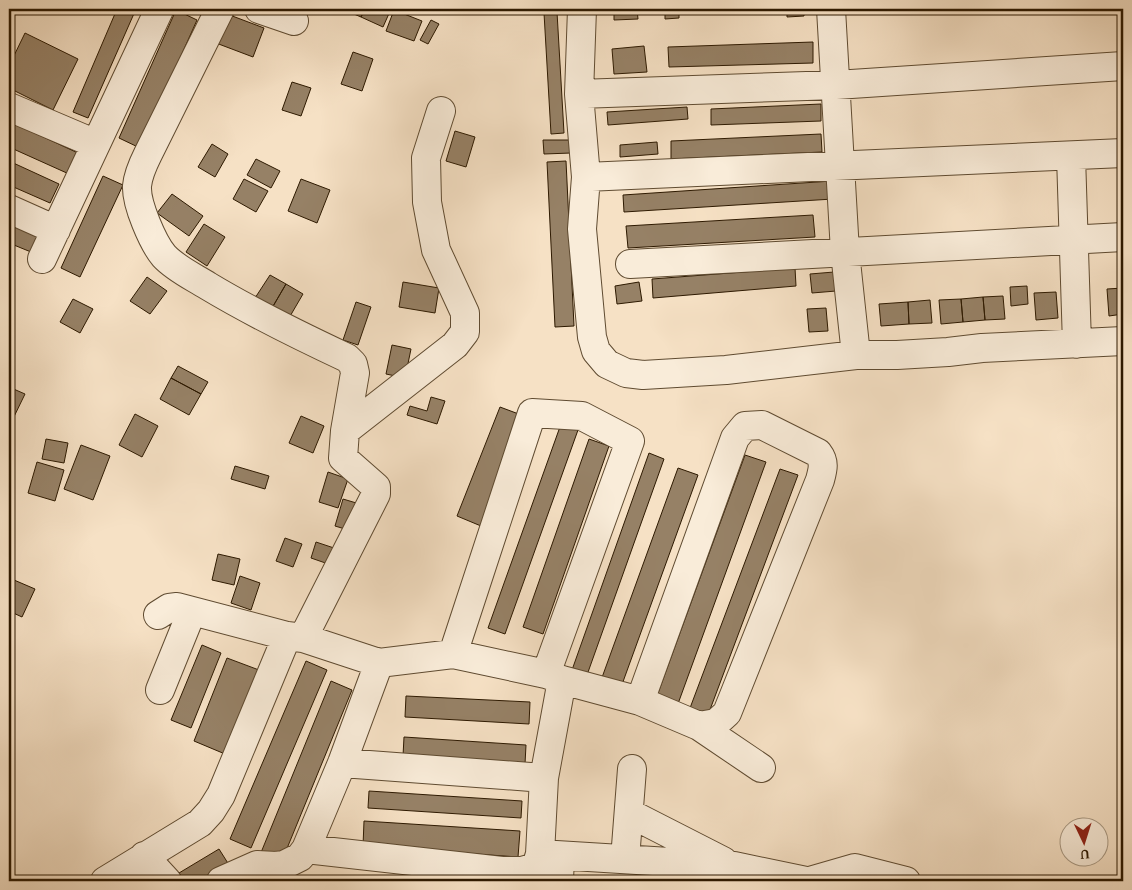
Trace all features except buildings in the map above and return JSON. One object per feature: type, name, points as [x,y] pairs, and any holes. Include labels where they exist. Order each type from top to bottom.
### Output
[{"type":"street","points":[[105,881],[144,856],[177,839],[200,823],[211,811],[221,794],[295,637],[376,494],[376,486],[343,458],[345,431],[355,373],[353,364],[347,358],[241,305],[178,268],[164,257],[155,243],[141,210],[137,188],[140,172],[220,9]]},
{"type":"street","points":[[259,9],[294,21]]},
{"type":"street","points":[[582,9],[579,94],[586,177],[582,229],[590,319],[596,351],[607,364],[626,374],[664,374],[726,370],[856,355],[948,352],[982,348],[1123,341]]},
{"type":"street","points":[[831,9],[845,252],[856,355]]},
{"type":"street","points":[[42,259],[159,10]]},
{"type":"street","points":[[579,94],[836,85],[1123,66]]},
{"type":"street","points":[[9,107],[96,144]]},
{"type":"street","points":[[345,431],[455,345],[465,332],[466,313],[436,250],[427,202],[426,158],[441,111]]},
{"type":"street","points":[[586,177],[1123,153]]},
{"type":"street","points":[[1071,156],[1077,344]]},
{"type":"street","points":[[9,209],[56,230]]},
{"type":"street","points":[[630,264],[1123,238]]},
{"type":"street","points":[[453,654],[532,413],[582,416],[630,442],[554,677],[544,778],[553,864]]},
{"type":"street","points":[[640,701],[735,438],[745,426],[762,425],[818,453],[822,458],[824,467],[727,713],[716,724],[699,726]]},
{"type":"street","points":[[158,615],[169,608],[177,606],[295,637],[379,663],[453,654],[554,677],[640,701],[699,726],[761,768]]},
{"type":"street","points":[[160,690],[192,611]]},
{"type":"street","points":[[221,881],[256,865],[276,866],[284,864],[300,857],[306,849],[342,763],[379,663]]},
{"type":"street","points":[[342,763],[544,778]]},
{"type":"street","points":[[625,859],[632,769]]},
{"type":"street","points":[[629,813],[734,866]]},
{"type":"street","points":[[306,849],[502,871],[522,871],[553,864],[625,859],[734,866],[811,881],[855,868],[906,881]]},
{"type":"street","points":[[144,856],[167,881]]}]
